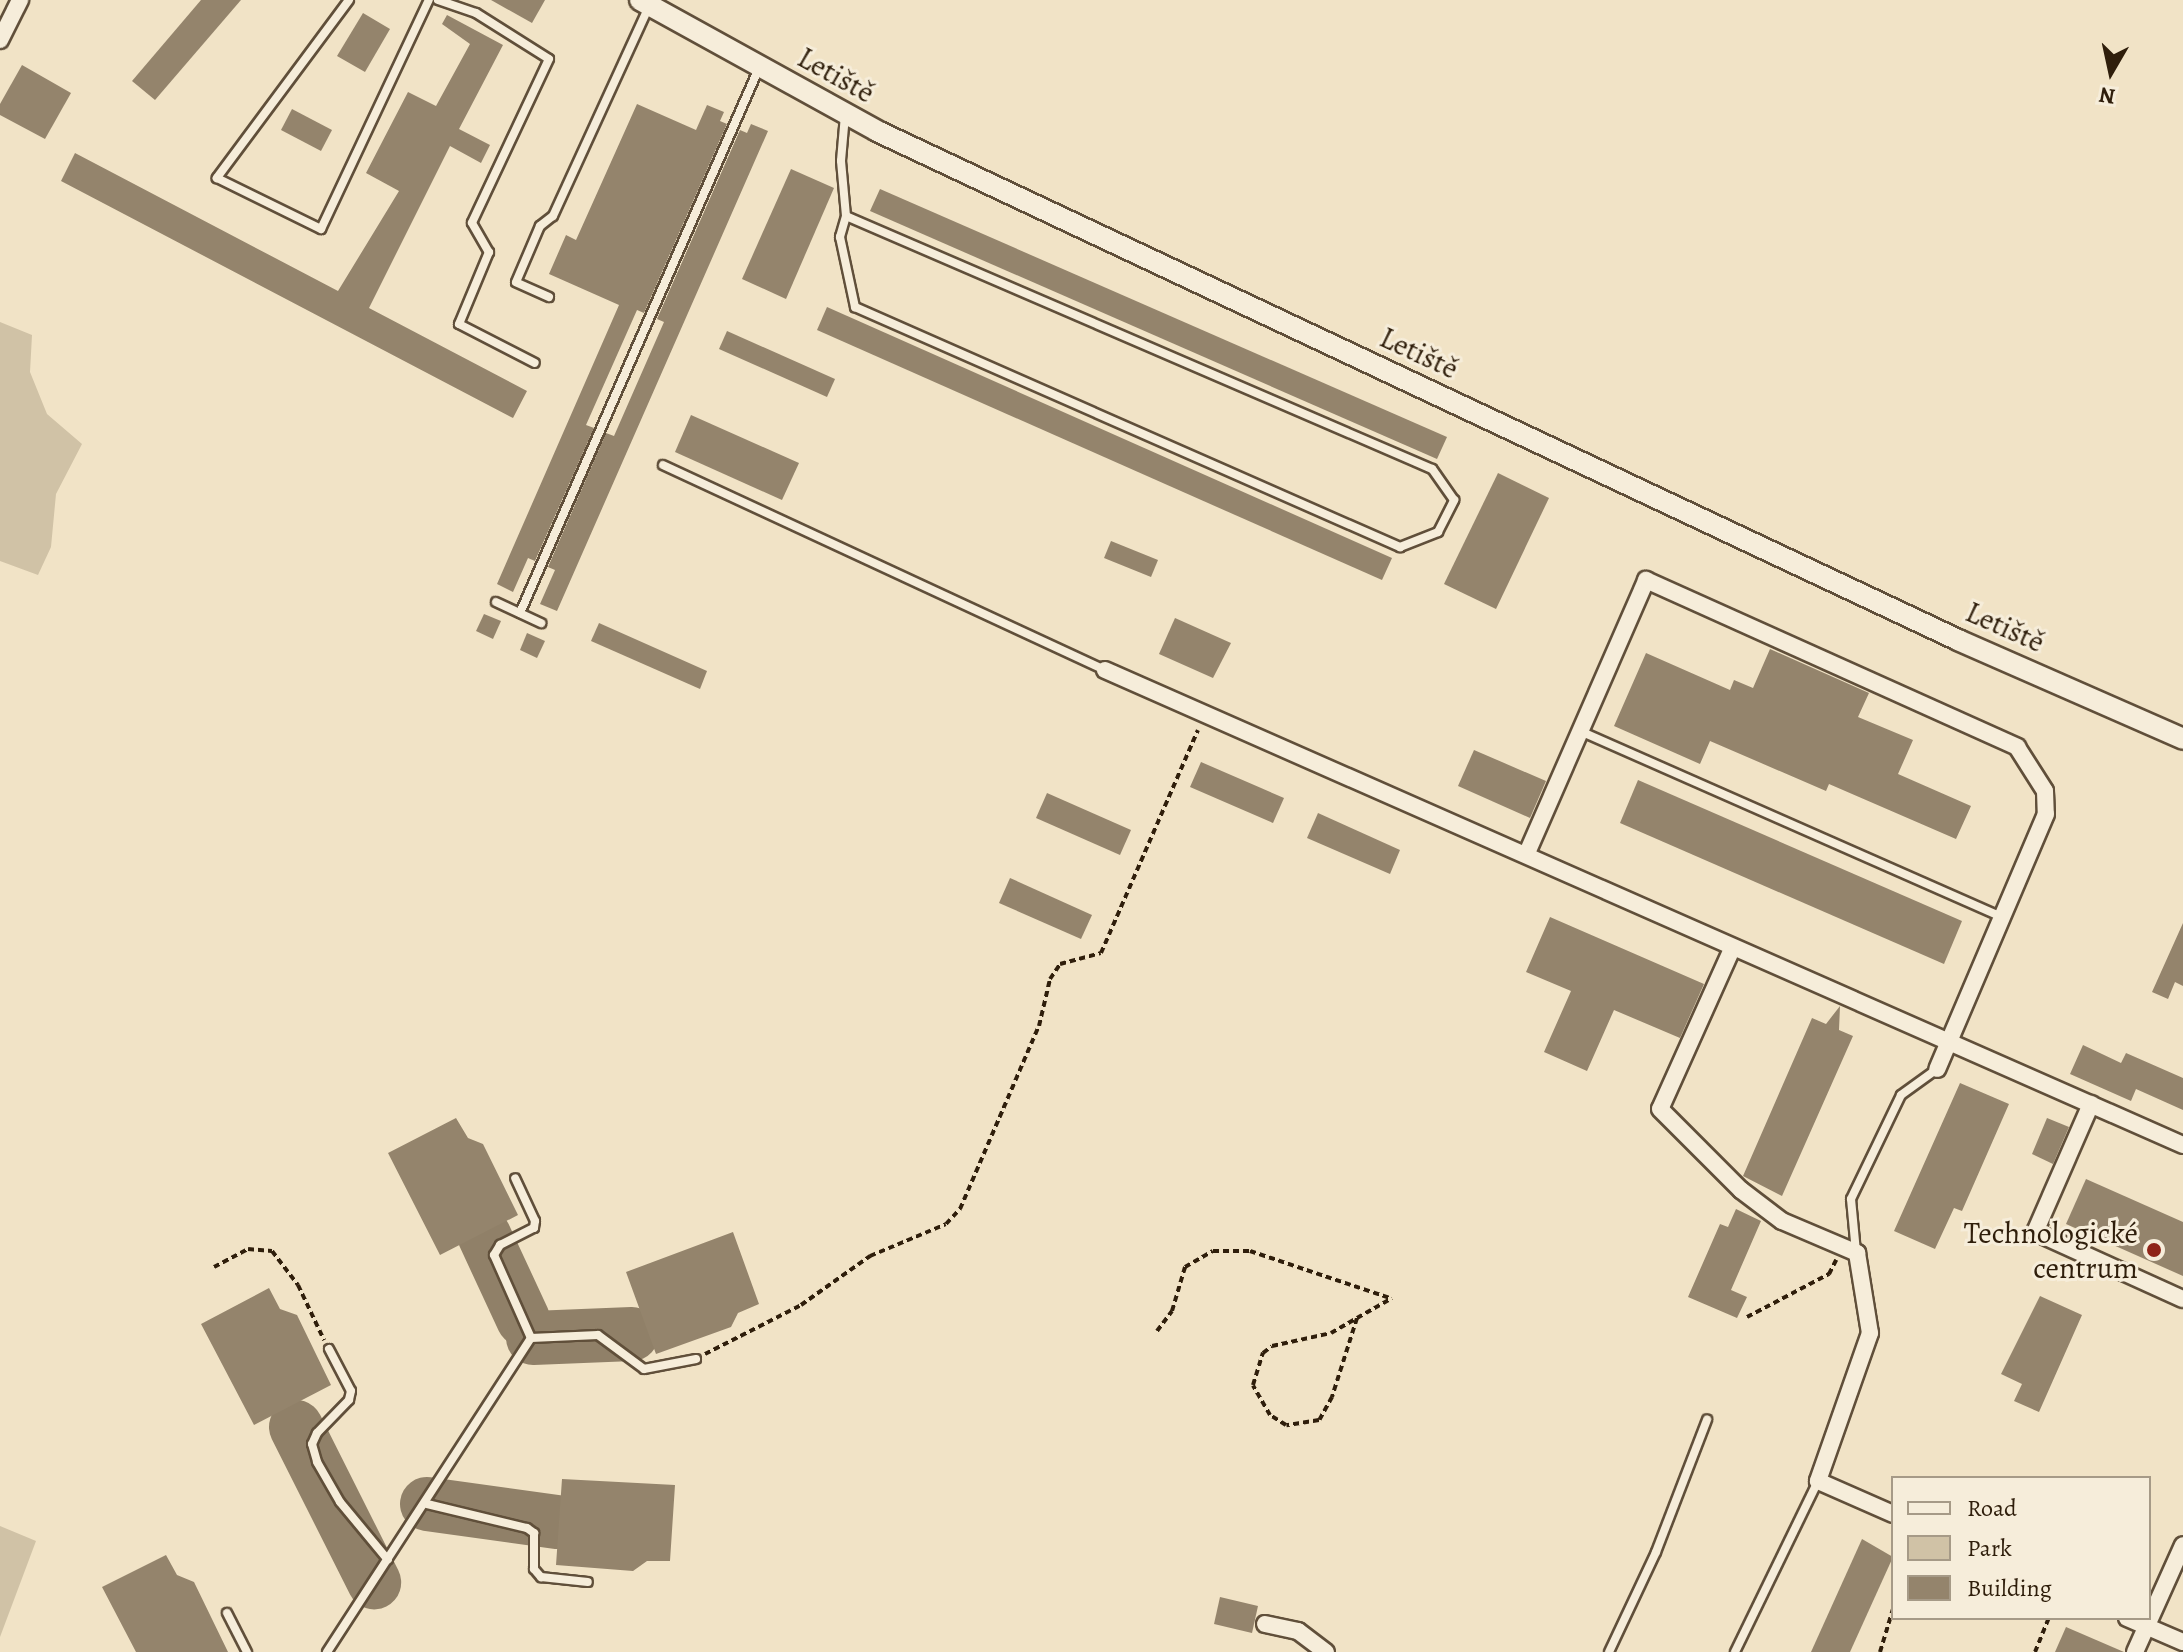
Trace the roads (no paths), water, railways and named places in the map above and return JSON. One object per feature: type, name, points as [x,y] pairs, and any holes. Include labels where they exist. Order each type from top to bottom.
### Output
[{"type":"street","points":[[0,40],[20,0]]},
{"type":"street","name":"Letiště","points":[[645,3],[845,114],[1958,640],[2183,739]]},
{"type":"street","points":[[1527,853],[1646,580],[2017,747],[2045,791],[2046,814],[1937,1069]]},
{"type":"street","points":[[1105,670],[1527,853],[1732,949],[2183,1145]]},
{"type":"street","points":[[1732,949],[1660,1109],[1741,1190],[1782,1221],[1849,1250],[1870,1333],[1818,1481],[1891,1513]]},
{"type":"street","points":[[2091,1104],[2035,1232],[2183,1299]]},
{"type":"street","points":[[2151,1616],[2183,1545]]},
{"type":"street","points":[[2131,1620],[2183,1642]]},
{"type":"street","points":[[2135,1652],[2149,1620]]},
{"type":"street","points":[[1265,1624],[1298,1631],[1326,1652]]},
{"type":"lane","points":[[349,0],[217,178],[321,229],[429,0]]},
{"type":"lane","points":[[438,0],[476,13],[549,59],[472,223],[489,252],[459,324],[535,363]]},
{"type":"lane","points":[[549,297],[516,282],[540,226],[553,216],[645,3]]},
{"type":"lane","points":[[520,613],[759,66]]},
{"type":"lane","points":[[845,114],[841,161],[846,216],[840,237],[855,307],[1400,547],[1438,532],[1454,500],[1432,469],[846,216]]},
{"type":"lane","points":[[663,465],[1105,670]]},
{"type":"lane","points":[[496,602],[541,623]]},
{"type":"lane","points":[[1580,731],[2002,917]]},
{"type":"lane","points":[[1849,1250],[1851,1199],[1901,1095],[1937,1069]]},
{"type":"lane","points":[[515,1178],[535,1221],[534,1228],[500,1245],[494,1255],[531,1338]]},
{"type":"lane","points":[[531,1338],[598,1335],[644,1369],[696,1359]]},
{"type":"lane","points":[[327,1652],[427,1504],[531,1338]]},
{"type":"lane","points":[[329,1349],[351,1391],[349,1400],[317,1433],[312,1444],[317,1462],[340,1502],[388,1560]]},
{"type":"lane","points":[[1609,1652],[1656,1552],[1707,1420]]},
{"type":"lane","points":[[1735,1652],[1818,1481]]},
{"type":"lane","points":[[427,1504],[527,1528],[534,1533],[534,1569],[541,1577],[588,1582]]},
{"type":"lane","points":[[227,1613],[247,1652]]},
{"type":"place","name":"Technologické centrum","points":[[2154,1250]]}]
